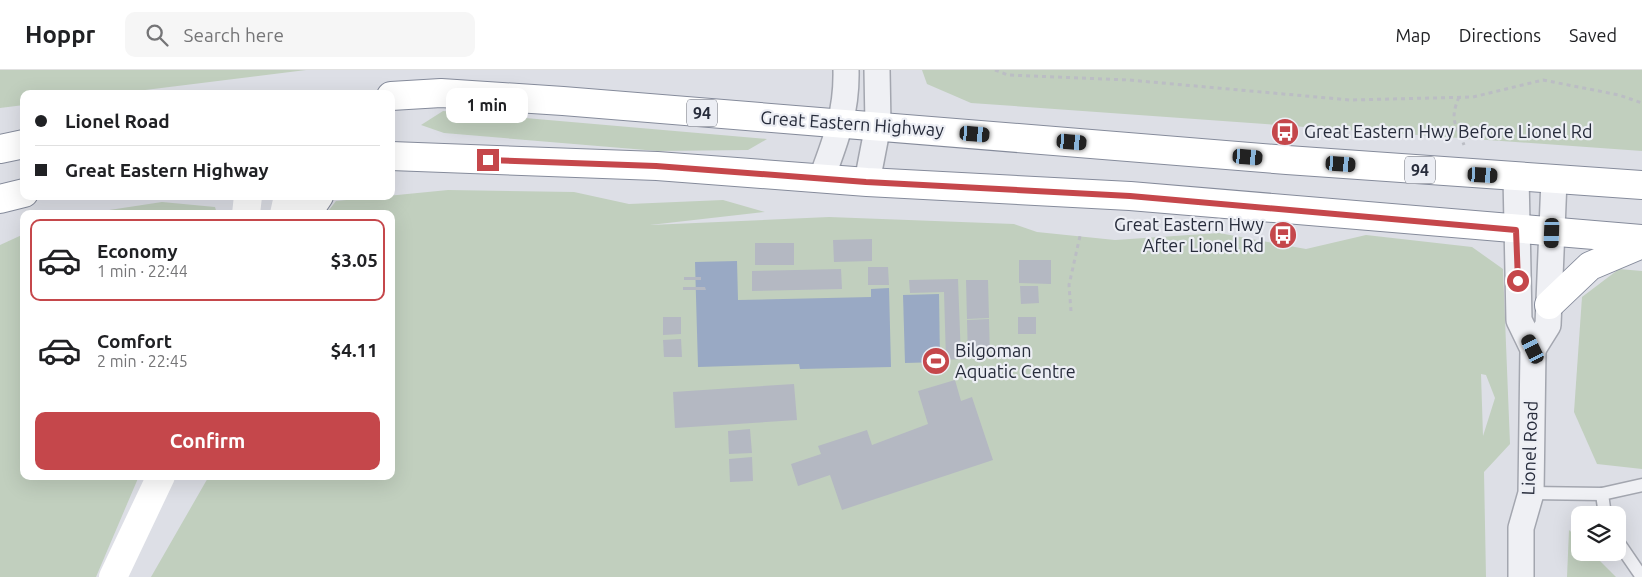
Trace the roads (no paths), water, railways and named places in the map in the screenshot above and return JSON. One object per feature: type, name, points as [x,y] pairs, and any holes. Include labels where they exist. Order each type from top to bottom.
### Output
[{"type":"main road","name":"Great Eastern Highway","points":[[395,96],[441,93],[842,123],[1467,174],[1642,185]]},
{"type":"main road","points":[[0,149],[20,145]]},
{"type":"main road","points":[[395,157],[656,166],[822,177],[866,182],[1130,196],[1516,230],[1642,239]]},
{"type":"main road","points":[[0,199],[20,194]]},
{"type":"main road","points":[[1549,305],[1590,266],[1642,244]]},
{"type":"main road","points":[[113,577],[159,480]]},
{"type":"street","points":[[822,177],[842,123],[847,96],[846,70]]},
{"type":"street","points":[[866,182],[878,126],[877,70]]},
{"type":"street","name":"Lionel Road","points":[[1516,176],[1519,320],[1533,349],[1531,493],[1522,528],[1521,577]]},
{"type":"street","points":[[1533,349],[1548,324],[1554,180]]},
{"type":"lane","points":[[1531,493],[1602,494],[1642,485]]},
{"type":"lane","points":[[1602,494],[1604,506]]},
{"type":"lane","points":[[1626,554],[1642,577]]},
{"type":"water","points":[[737,261],[738,300],[871,297],[871,289],[889,288],[891,367],[800,369],[799,364],[698,367],[695,262]]},
{"type":"water","points":[[939,294],[940,362],[905,363],[903,295]]},
{"type":"place","name":"Great Eastern Hwy Before Lionel Rd","points":[[1285,132]]},
{"type":"place","name":"Great Eastern Hwy After Lionel Rd","points":[[1283,235]]},
{"type":"place","name":"Bilgoman Aquatic Centre","points":[[936,361]]}]
